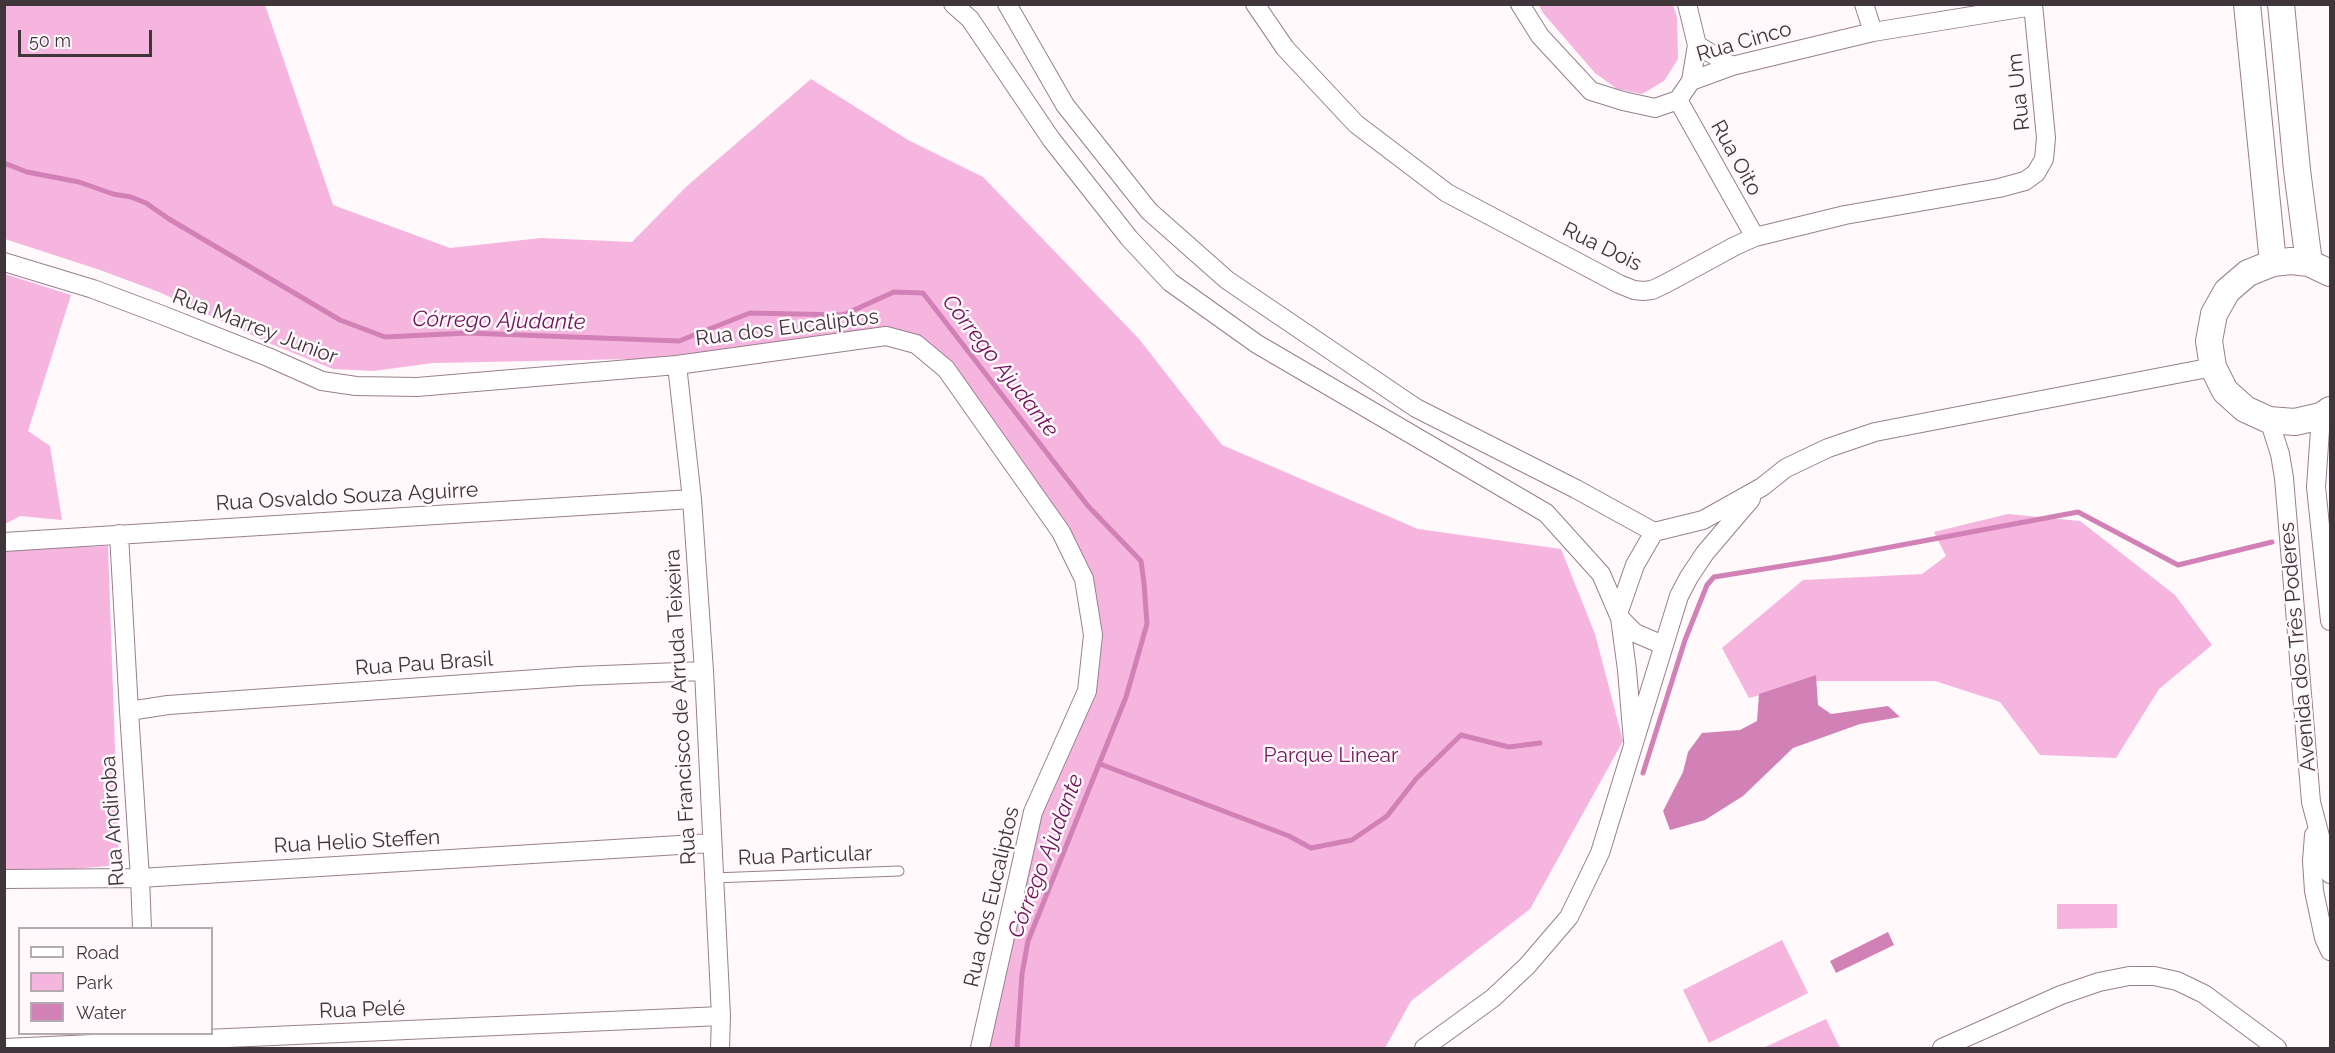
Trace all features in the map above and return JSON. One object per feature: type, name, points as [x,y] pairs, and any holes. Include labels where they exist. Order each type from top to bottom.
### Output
[{"type":"street","points":[[953,4],[970,19],[1051,139],[1129,238],[1170,282],[1257,344],[1546,513],[1601,574],[1619,616],[1627,670],[1633,741]]},
{"type":"street","points":[[1007,4],[1065,105],[1149,211],[1227,280],[1416,408],[1576,489],[1654,532],[1703,520],[1762,487],[1786,468],[1828,448],[1875,432],[2213,367]]},
{"type":"street","name":"Rua Dois","points":[[1255,4],[1285,48],[1356,124],[1447,193],[1619,285],[1634,290],[1652,290],[1755,237],[1845,215],[1999,188],[2025,181],[2036,173]]},
{"type":"street","points":[[1520,4],[1540,36],[1591,91],[1655,108],[1678,100]]},
{"type":"street","points":[[1688,4],[1697,45],[1690,81]]},
{"type":"street","points":[[1864,4],[1873,32]]},
{"type":"street","points":[[2247,4],[2273,263]]},
{"type":"street","points":[[2281,4],[2297,170],[2320,268],[2291,261],[2273,263],[2248,273],[2227,291],[2214,314],[2209,341],[2213,367],[2225,391],[2245,409],[2269,420],[2295,422],[2326,413]]},
{"type":"street","name":"Rua Cinco","points":[[1678,100],[1690,81],[1732,66],[1873,32],[2033,5]]},
{"type":"street","name":"Rua Um","points":[[2033,5],[2046,138],[2044,159],[2036,173]]},
{"type":"street","points":[[1697,45],[1732,66]]},
{"type":"street","name":"Rua Oito","points":[[1678,100],[1755,237]]},
{"type":"street","name":"Rua Marrey Junior","points":[[4,262],[93,289],[268,357],[322,381],[356,386],[417,387],[677,364]]},
{"type":"street","name":"Rua dos Eucaliptos","points":[[677,364],[886,336],[916,344],[946,369],[1061,532],[1084,579],[1093,635],[1087,691],[1033,812],[980,1048]]},
{"type":"street","name":"Rua Francisco de Arruda Teixeira","points":[[677,364],[692,499],[704,671],[721,1016],[720,1048]]},
{"type":"street","name":"Avenida dos Três Poderes","points":[[2326,413],[2316,487],[2331,621]]},
{"type":"street","name":"Avenida dos Três Poderes","points":[[2269,420],[2280,454],[2284,478],[2311,802],[2327,849],[2331,874]]},
{"type":"street","points":[[1424,1048],[1493,998],[1527,966],[1569,917],[1600,853],[1680,596],[1705,553],[1762,487]]},
{"type":"street","name":"Rua Osvaldo Souza Aguirre","points":[[4,542],[692,499]]},
{"type":"street","points":[[1619,616],[1635,565],[1654,532]]},
{"type":"street","name":"Rua Andiroba","points":[[119,534],[141,878],[142,927]]},
{"type":"street","points":[[1619,616],[1635,633],[1663,645]]},
{"type":"street","name":"Rua Pau Brasil","points":[[129,711],[179,704],[579,676],[704,671]]},
{"type":"street","points":[[2316,821],[2312,861],[2314,891],[2324,938],[2331,951]]},
{"type":"street","name":"Rua Helio Steffen","points":[[4,879],[141,878],[712,843]]},
{"type":"street","points":[[1942,1048],[2061,995],[2099,982],[2129,976],[2154,976],[2177,981],[2204,994],[2270,1045]]},
{"type":"street","name":"Rua Pelé","points":[[4,1048],[721,1016]]},
{"type":"lane","name":"Rua Particular","points":[[713,878],[898,871]]},
{"type":"green space","name":"Parque Linear","points":[[5,5],[265,5],[333,205],[450,248],[541,238],[632,242],[687,186],[811,79],[908,140],[983,177],[1139,339],[1222,445],[1418,529],[1561,549],[1595,634],[1623,741],[1530,909],[1411,1001],[1385,1048],[986,1048],[1039,814],[1093,693],[1090,582],[920,342],[685,358],[433,363],[373,371],[333,369],[271,344],[159,292],[5,239]]},
{"type":"green space","points":[[1539,5],[1673,5],[1677,17],[1678,59],[1664,81],[1642,94],[1617,89],[1595,73],[1543,13]]},
{"type":"green space","points":[[5,274],[71,295],[28,431],[50,446],[62,520],[20,516],[5,524]]},
{"type":"green space","points":[[2008,514],[2080,521],[2175,595],[2212,645],[2159,689],[2116,758],[2040,755],[2000,702],[1935,681],[1812,681],[1749,698],[1722,648],[1803,580],[1922,574],[1946,556],[1934,532]]},
{"type":"green space","points":[[108,546],[119,865],[5,875],[4,550]]},
{"type":"green space","points":[[2057,904],[2117,904],[2117,928],[2057,929]]},
{"type":"green space","points":[[1782,940],[1808,993],[1709,1043],[1683,990]]},
{"type":"green space","points":[[1826,1019],[1840,1048],[1763,1048]]},
{"type":"water","points":[[1816,675],[1818,705],[1831,714],[1888,706],[1900,717],[1860,724],[1793,748],[1743,796],[1705,820],[1670,830],[1663,811],[1683,772],[1688,752],[1702,733],[1740,730],[1757,721],[1759,694]]},
{"type":"water","points":[[1888,932],[1894,945],[1836,973],[1830,961]]},
{"type":"waterway","name":"Córrego Ajudante","points":[[4,163],[27,172],[79,182],[146,203],[169,219],[340,320],[385,337],[468,333],[679,341],[750,313],[843,315],[894,292],[923,293],[1088,506],[1141,561],[1144,583],[1147,624],[1126,697],[1028,941],[1022,974],[1017,1048]]},
{"type":"waterway","points":[[1643,773],[1685,640],[1707,585],[1714,577],[1832,558],[2078,512],[2178,565],[2272,542]]},
{"type":"waterway","points":[[1100,764],[1289,836],[1311,848],[1352,840],[1387,816],[1416,779],[1461,735],[1509,747],[1540,743]]}]
